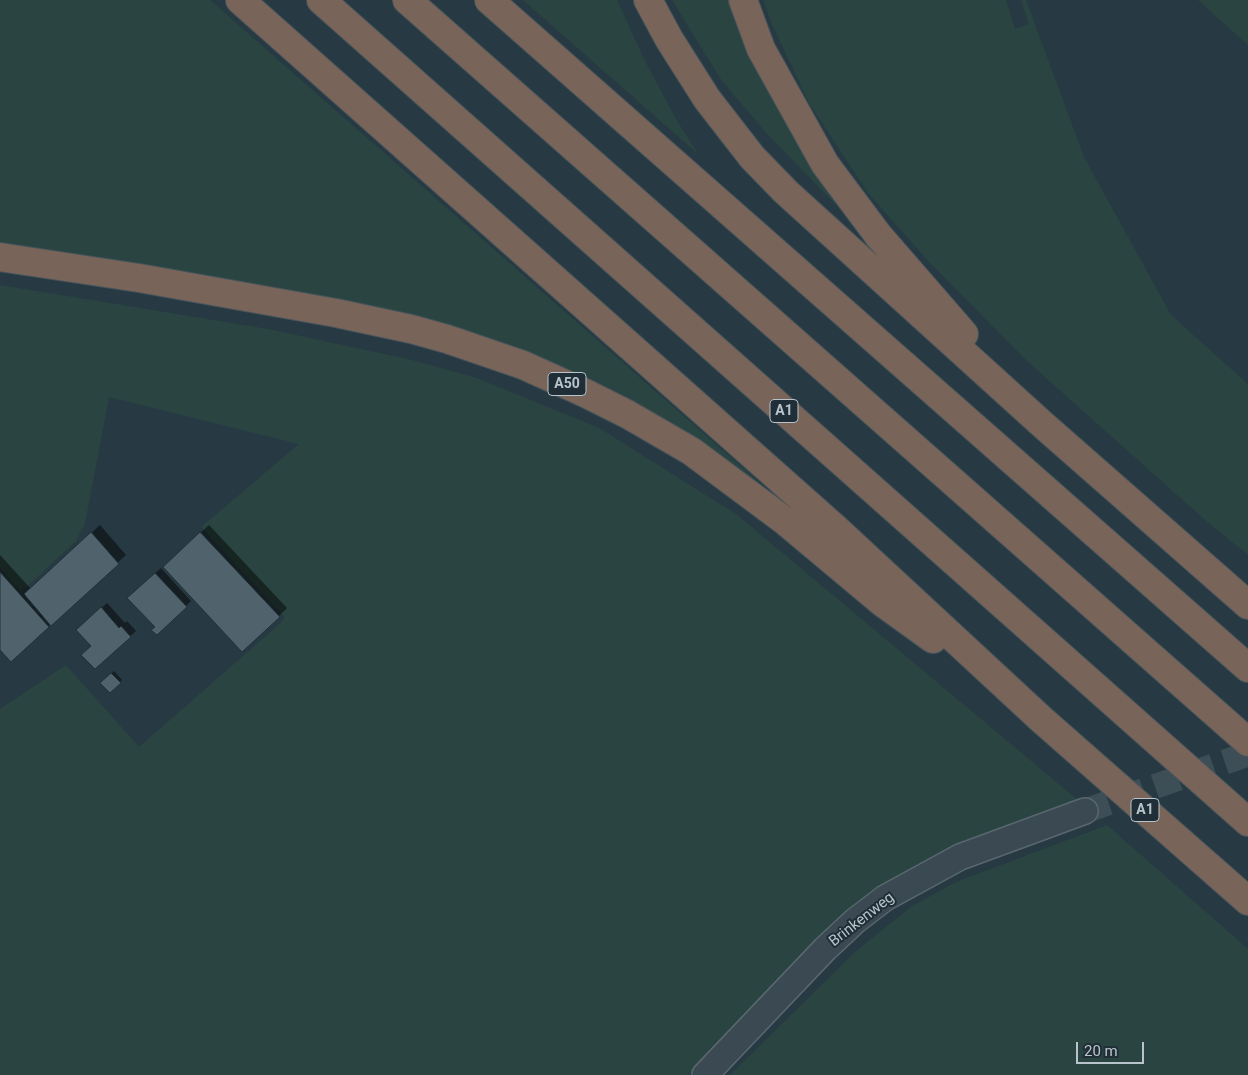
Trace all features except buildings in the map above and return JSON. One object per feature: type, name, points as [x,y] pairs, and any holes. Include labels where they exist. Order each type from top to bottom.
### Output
[{"type":"highway","name":"A1","points":[[240,0],[836,529],[1041,719],[1248,901]]},
{"type":"highway","name":"A1","points":[[321,0],[1248,822]]},
{"type":"highway","points":[[407,0],[1248,742]]},
{"type":"highway","points":[[489,0],[1248,668]]},
{"type":"highway","points":[[648,0],[669,39],[707,100],[752,157],[786,192],[1042,424],[1248,605]]},
{"type":"highway","points":[[743,0],[761,49],[825,164],[878,235],[1042,424]]},
{"type":"highway","name":"A50","points":[[0,257],[139,278],[336,312],[411,329],[483,351],[555,379],[626,414],[691,451],[785,521],[884,603],[1041,719]]},
{"type":"street","name":"Brinkenweg","points":[[705,1075],[825,950],[855,921],[885,898],[960,856],[1085,811]]},
{"type":"green space","points":[[0,0],[210,0],[768,490],[725,463],[526,353],[0,246]]},
{"type":"green space","points":[[523,0],[617,0],[644,59],[676,119],[698,154]]},
{"type":"green space","points":[[672,0],[733,0],[843,199],[836,205],[769,136],[722,81]]},
{"type":"green space","points":[[763,0],[1006,0],[1015,29],[1029,24],[1021,0],[1026,0],[1084,157],[1171,315],[1248,384],[1248,555],[1204,519],[1027,361],[931,264],[868,193],[809,103],[771,22]]},
{"type":"green space","points":[[1198,0],[1248,0],[1248,45]]},
{"type":"green space","points":[[0,285],[268,329],[412,360],[477,378],[599,428],[736,514],[1079,801],[976,838],[902,875],[783,977],[689,1075],[0,1075],[0,709],[66,665],[139,747],[275,628],[285,618],[201,527],[299,444],[109,397],[85,523],[76,541],[21,592],[0,568]]},
{"type":"green space","points":[[1107,825],[1248,949],[1248,1075],[730,1075],[856,951],[912,906],[956,882]]},
{"type":"tunnel","points":[[1085,811],[1248,754]]}]
